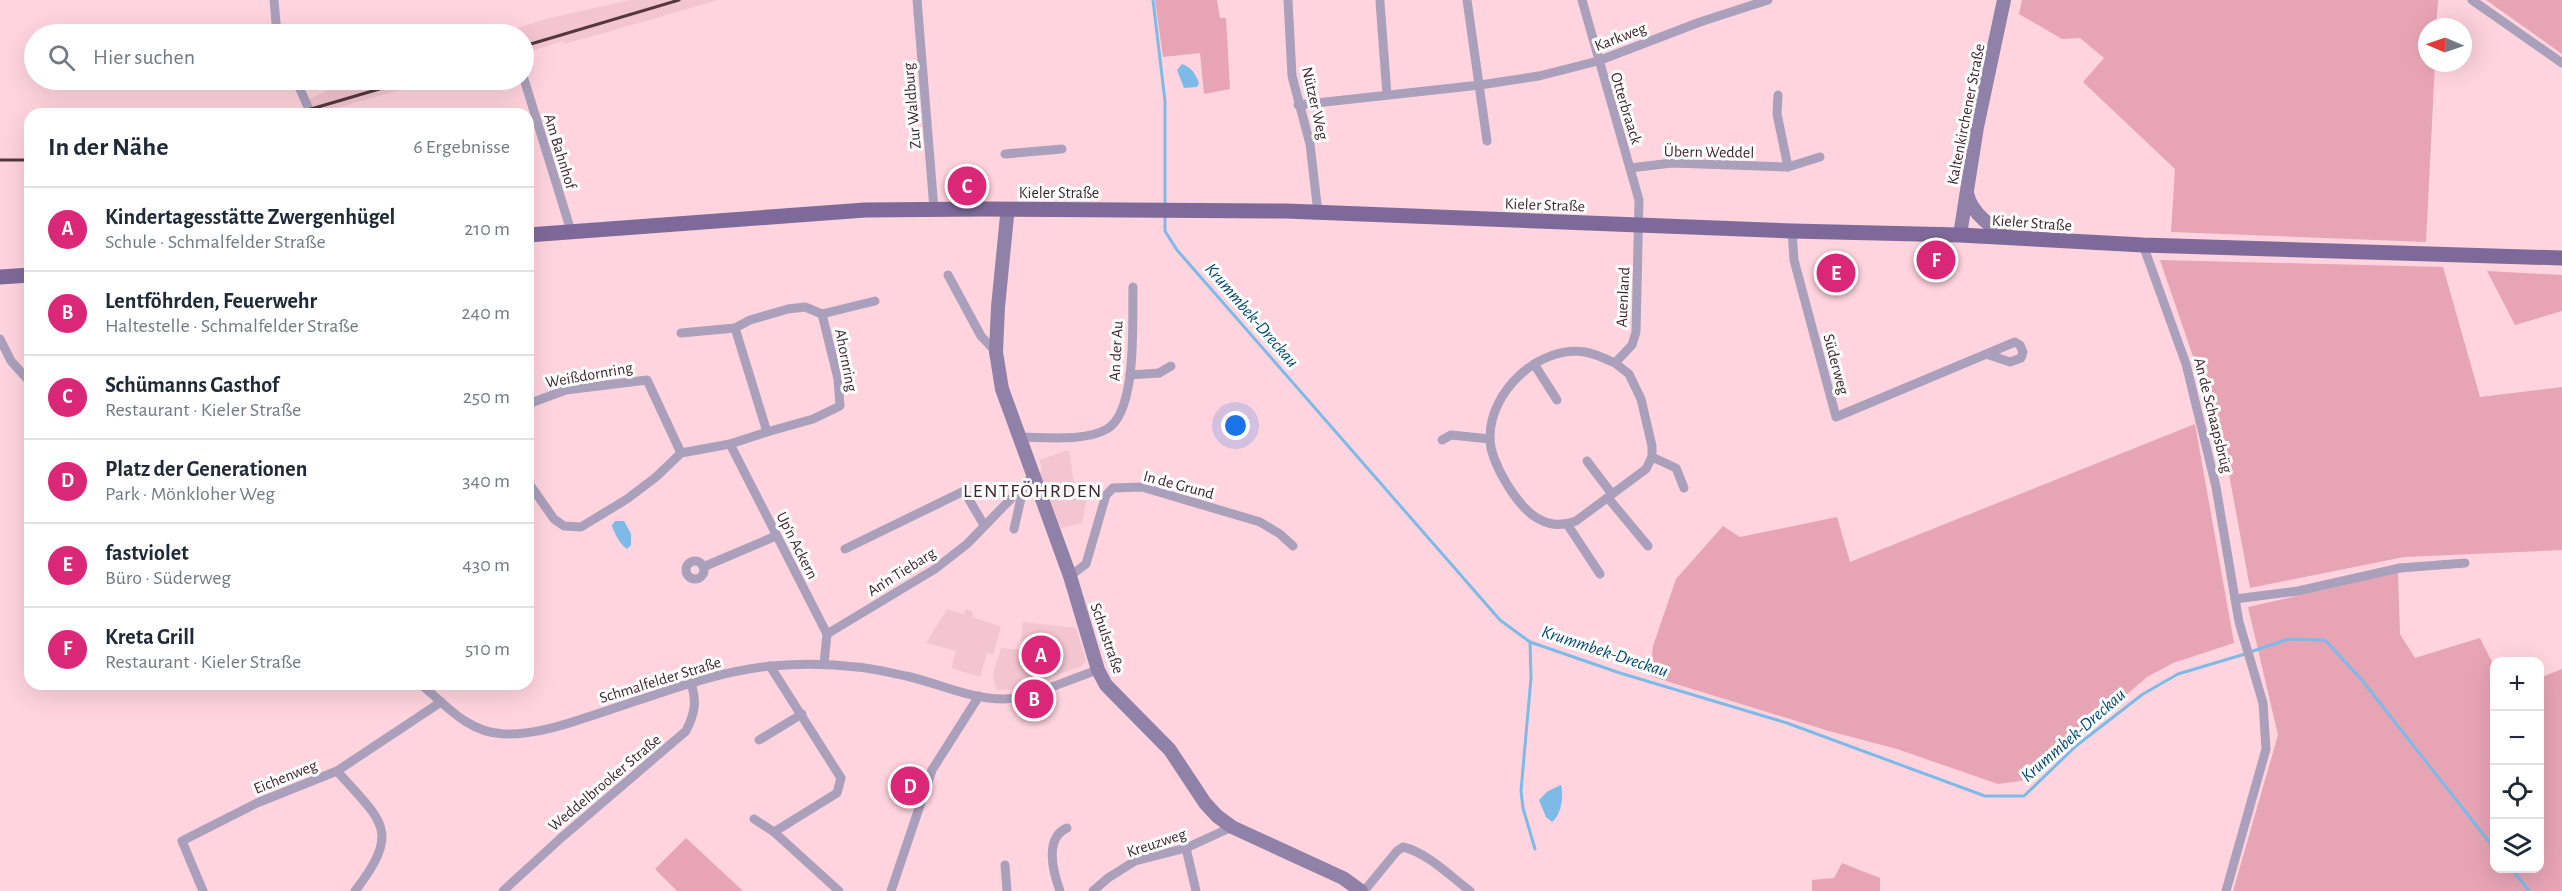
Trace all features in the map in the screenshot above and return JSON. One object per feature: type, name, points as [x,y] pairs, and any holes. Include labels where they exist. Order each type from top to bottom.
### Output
[{"type":"main road","name":"Kieler Straße","points":[[534,234],[865,210],[1006,209],[1317,213],[1960,235],[2143,245],[2562,258]]},
{"type":"main road","points":[[0,277],[24,275]]},
{"type":"street","points":[[274,0],[276,24]]},
{"type":"street","name":"Zur Waldburg","points":[[916,0],[934,209]]},
{"type":"street","name":"Nützer Weg","points":[[1288,0],[1292,76],[1310,144],[1317,213]]},
{"type":"street","points":[[1467,0],[1487,141]]},
{"type":"street","name":"Otterbraack","points":[[1582,0],[1639,200],[1640,225]]},
{"type":"street","name":"Karkweg","points":[[1298,105],[1480,85],[1539,76],[1598,61],[1700,22],[1768,0]]},
{"type":"street","name":"Kaltenkirchener Straße","points":[[1960,235],[1977,127],[2004,0]]},
{"type":"street","points":[[2472,0],[2562,63]]},
{"type":"street","points":[[1380,2],[1387,95]]},
{"type":"street","points":[[300,90],[308,108]]},
{"type":"street","name":"Am Bahnhof","points":[[527,90],[533,108]]},
{"type":"street","points":[[1778,95],[1777,114],[1788,167]]},
{"type":"street","name":"Am Bahnhof","points":[[534,111],[571,231]]},
{"type":"street","points":[[1005,154],[1062,149]]},
{"type":"street","name":"Übern Weddel","points":[[1630,168],[1672,163],[1788,167],[1821,157]]},
{"type":"street","points":[[1967,190],[1969,199],[1980,216],[2001,233],[2017,239]]},
{"type":"street","name":"Schulstraße","points":[[1006,209],[996,352],[1002,389],[1019,437],[1029,479],[1070,576],[1098,670],[1106,685],[1170,750],[1205,803],[1217,816],[1232,826],[1343,878],[1362,891]]},
{"type":"street","name":"Auenland","points":[[1615,363],[1632,345],[1636,332],[1640,225]]},
{"type":"street","name":"Süderweg","points":[[1792,231],[1794,260],[1836,417],[1986,354]]},
{"type":"street","name":"An de Schaapsbrüg","points":[[2143,245],[2186,364],[2216,487],[2239,622],[2263,703],[2266,749],[2226,891]]},
{"type":"street","name":"Schulstraße","points":[[948,275],[981,336],[996,352]]},
{"type":"street","name":"An der Au","points":[[1019,437],[1081,437],[1107,429],[1117,417],[1126,399],[1130,375],[1133,287]]},
{"type":"street","name":"Ahornring","points":[[681,333],[735,328],[750,320],[788,309],[805,307],[822,314],[875,301]]},
{"type":"street","name":"Ahornring","points":[[730,444],[813,419],[840,406],[838,379],[822,314]]},
{"type":"street","points":[[735,328],[767,432]]},
{"type":"street","points":[[0,339],[11,361],[24,375]]},
{"type":"street","points":[[1584,352],[1615,363],[1629,374],[1636,385],[1652,457],[1646,469],[1576,521],[1567,524],[1541,520],[1529,512],[1499,473],[1490,439],[1491,424],[1504,394],[1517,377],[1534,364],[1567,353],[1584,352]]},
{"type":"street","points":[[1534,364],[1557,400]]},
{"type":"street","points":[[1130,375],[1159,373],[1171,366]]},
{"type":"street","name":"Weißdornring","points":[[534,402],[566,390],[647,380],[681,453]]},
{"type":"street","points":[[1442,440],[1451,435],[1490,439]]},
{"type":"street","points":[[534,491],[554,519],[564,526],[580,527],[627,499],[656,477],[681,453],[730,444]]},
{"type":"street","name":"Up'n Ackern","points":[[730,444],[827,634]]},
{"type":"street","points":[[1652,457],[1676,468],[1684,488]]},
{"type":"street","points":[[1587,461],[1648,546]]},
{"type":"street","points":[[1014,529],[1029,479]]},
{"type":"street","name":"An'n Tiebarg","points":[[827,634],[935,569],[967,544],[1029,479]]},
{"type":"street","name":"In de Grund","points":[[1070,576],[1086,564],[1106,495],[1113,488],[1142,487],[1260,522],[1280,534],[1293,546]]},
{"type":"street","points":[[845,549],[964,491],[984,525]]},
{"type":"street","points":[[1567,524],[1600,574]]},
{"type":"street","points":[[703,567],[776,536]]},
{"type":"street","points":[[2235,599],[2298,591],[2400,568],[2465,563]]},
{"type":"street","points":[[824,664],[827,634]]},
{"type":"street","name":"Schmalfelder Straße","points":[[428,690],[464,721],[478,729],[501,734],[520,734],[564,725],[691,682],[770,666],[824,664],[867,668],[906,675],[979,696],[1005,699],[1098,670]]},
{"type":"street","points":[[770,666],[840,778],[837,793],[774,832]]},
{"type":"street","name":"Weddelbrooker Straße","points":[[503,891],[686,731],[694,715],[696,698],[691,682]]},
{"type":"street","points":[[891,891],[932,770],[979,696]]},
{"type":"street","name":"Eichenweg","points":[[203,891],[182,841],[257,803],[337,771],[441,702]]},
{"type":"street","points":[[759,740],[802,714]]},
{"type":"street","points":[[337,771],[378,819],[383,841],[378,858],[355,891]]},
{"type":"street","points":[[754,819],[774,832],[839,891]]},
{"type":"street","name":"Kreuzweg","points":[[1094,891],[1108,878],[1135,861],[1186,848],[1232,826]]},
{"type":"street","points":[[1060,891],[1053,864],[1054,838],[1067,828]]},
{"type":"street","points":[[1362,891],[1403,847],[1412,849],[1435,864],[1470,891]]},
{"type":"street","points":[[1186,848],[1196,891]]},
{"type":"street","points":[[1005,865],[1007,891]]},
{"type":"shaded area","points":[[630,0],[718,0],[564,44],[563,41],[534,50],[534,24],[530,24]]},
{"type":"shaded area","points":[[1155,0],[1217,0],[1220,18],[1226,18],[1230,89],[1204,94],[1200,53],[1163,57]]},
{"type":"shaded area","points":[[2022,0],[2438,0],[2437,18],[2418,18],[2418,72],[2435,72],[2426,242],[2171,232],[2175,169],[2083,82],[2104,58],[2080,38],[2062,39],[2019,14]]},
{"type":"shaded area","points":[[2486,0],[2562,0],[2562,54]]},
{"type":"shaded area","points":[[329,90],[399,90],[337,108],[313,108],[309,99]]},
{"type":"shaded area","points":[[2160,260],[2443,267],[2480,397],[2562,387],[2562,550],[2404,557],[2250,588],[2224,447]]},
{"type":"shaded area","points":[[2487,271],[2562,275],[2562,311],[2515,325]]},
{"type":"shaded area","points":[[2195,424],[2234,643],[2173,663],[2147,677],[2042,768],[2021,781],[1998,784],[1897,749],[1829,731],[1650,676],[1653,646],[1676,579],[1723,526],[1740,537],[1837,517],[1850,562]]},
{"type":"shaded area","points":[[1069,450],[1074,484],[1089,489],[1082,523],[1061,528],[1040,475],[1042,467],[1039,460]]},
{"type":"shaded area","points":[[2398,573],[2400,634],[2415,658],[2480,638],[2490,658],[2490,873],[2544,873],[2544,676],[2562,669],[2562,891],[2233,891],[2278,735],[2248,607]]},
{"type":"shaded area","points":[[947,609],[964,614],[966,609],[972,611],[973,617],[1001,627],[993,655],[987,653],[980,677],[951,668],[956,651],[926,643]]},
{"type":"shaded area","points":[[1023,622],[1076,628],[1086,660],[1082,666],[1015,689],[996,690],[993,675],[1001,648],[1020,650]]},
{"type":"shaded area","points":[[686,838],[743,891],[677,891],[655,869]]},
{"type":"shaded area","points":[[1842,863],[1880,878],[1880,891],[1812,891],[1812,880],[1834,878]]},
{"type":"water","points":[[1182,64],[1194,74],[1199,83],[1197,87],[1184,88],[1177,70]]},
{"type":"water","points":[[615,521],[624,521],[631,534],[631,545],[627,549],[614,531],[612,525]]},
{"type":"water","points":[[1561,785],[1561,805],[1558,815],[1552,822],[1546,817],[1539,800],[1548,791]]},
{"type":"waterway","name":"Krummbek-Dreckau","points":[[1153,0],[1165,101],[1165,204]]},
{"type":"waterway","name":"Krummbek-Dreckau","points":[[1165,214],[1165,231],[1177,250],[1500,620],[1530,642],[1620,673],[1787,723],[1985,796],[2024,796],[2076,746],[2143,694],[2178,674],[2245,654]]},
{"type":"waterway","name":"Krummbek-Dreckau","points":[[2253,651],[2289,639],[2325,640],[2361,679],[2490,843]]},
{"type":"waterway","points":[[1530,642],[1531,678],[1521,791],[1523,808],[1535,849]]},
{"type":"waterway","name":"Krummbek-Dreckau","points":[[2515,873],[2529,891]]},
{"type":"railway","points":[[534,43],[679,0]]},
{"type":"railway","points":[[314,108],[376,90]]},
{"type":"railway","points":[[0,160],[24,160]]},
{"type":"place","name":"Schümanns Gasthof","points":[[967,186]]},
{"type":"place","name":"Kreta Grill","points":[[1936,260]]},
{"type":"place","name":"fastviolet","points":[[1836,273]]},
{"type":"place","name":"Kindertagesstätte Zwergenhügel","points":[[1041,655]]},
{"type":"place","name":"Lentföhrden, Feuerwehr","points":[[1034,699]]},
{"type":"place","name":"Platz der Generationen","points":[[910,786]]},
{"type":"district","name":"LENTFÖHRDEN","points":[[1033,490]]}]
